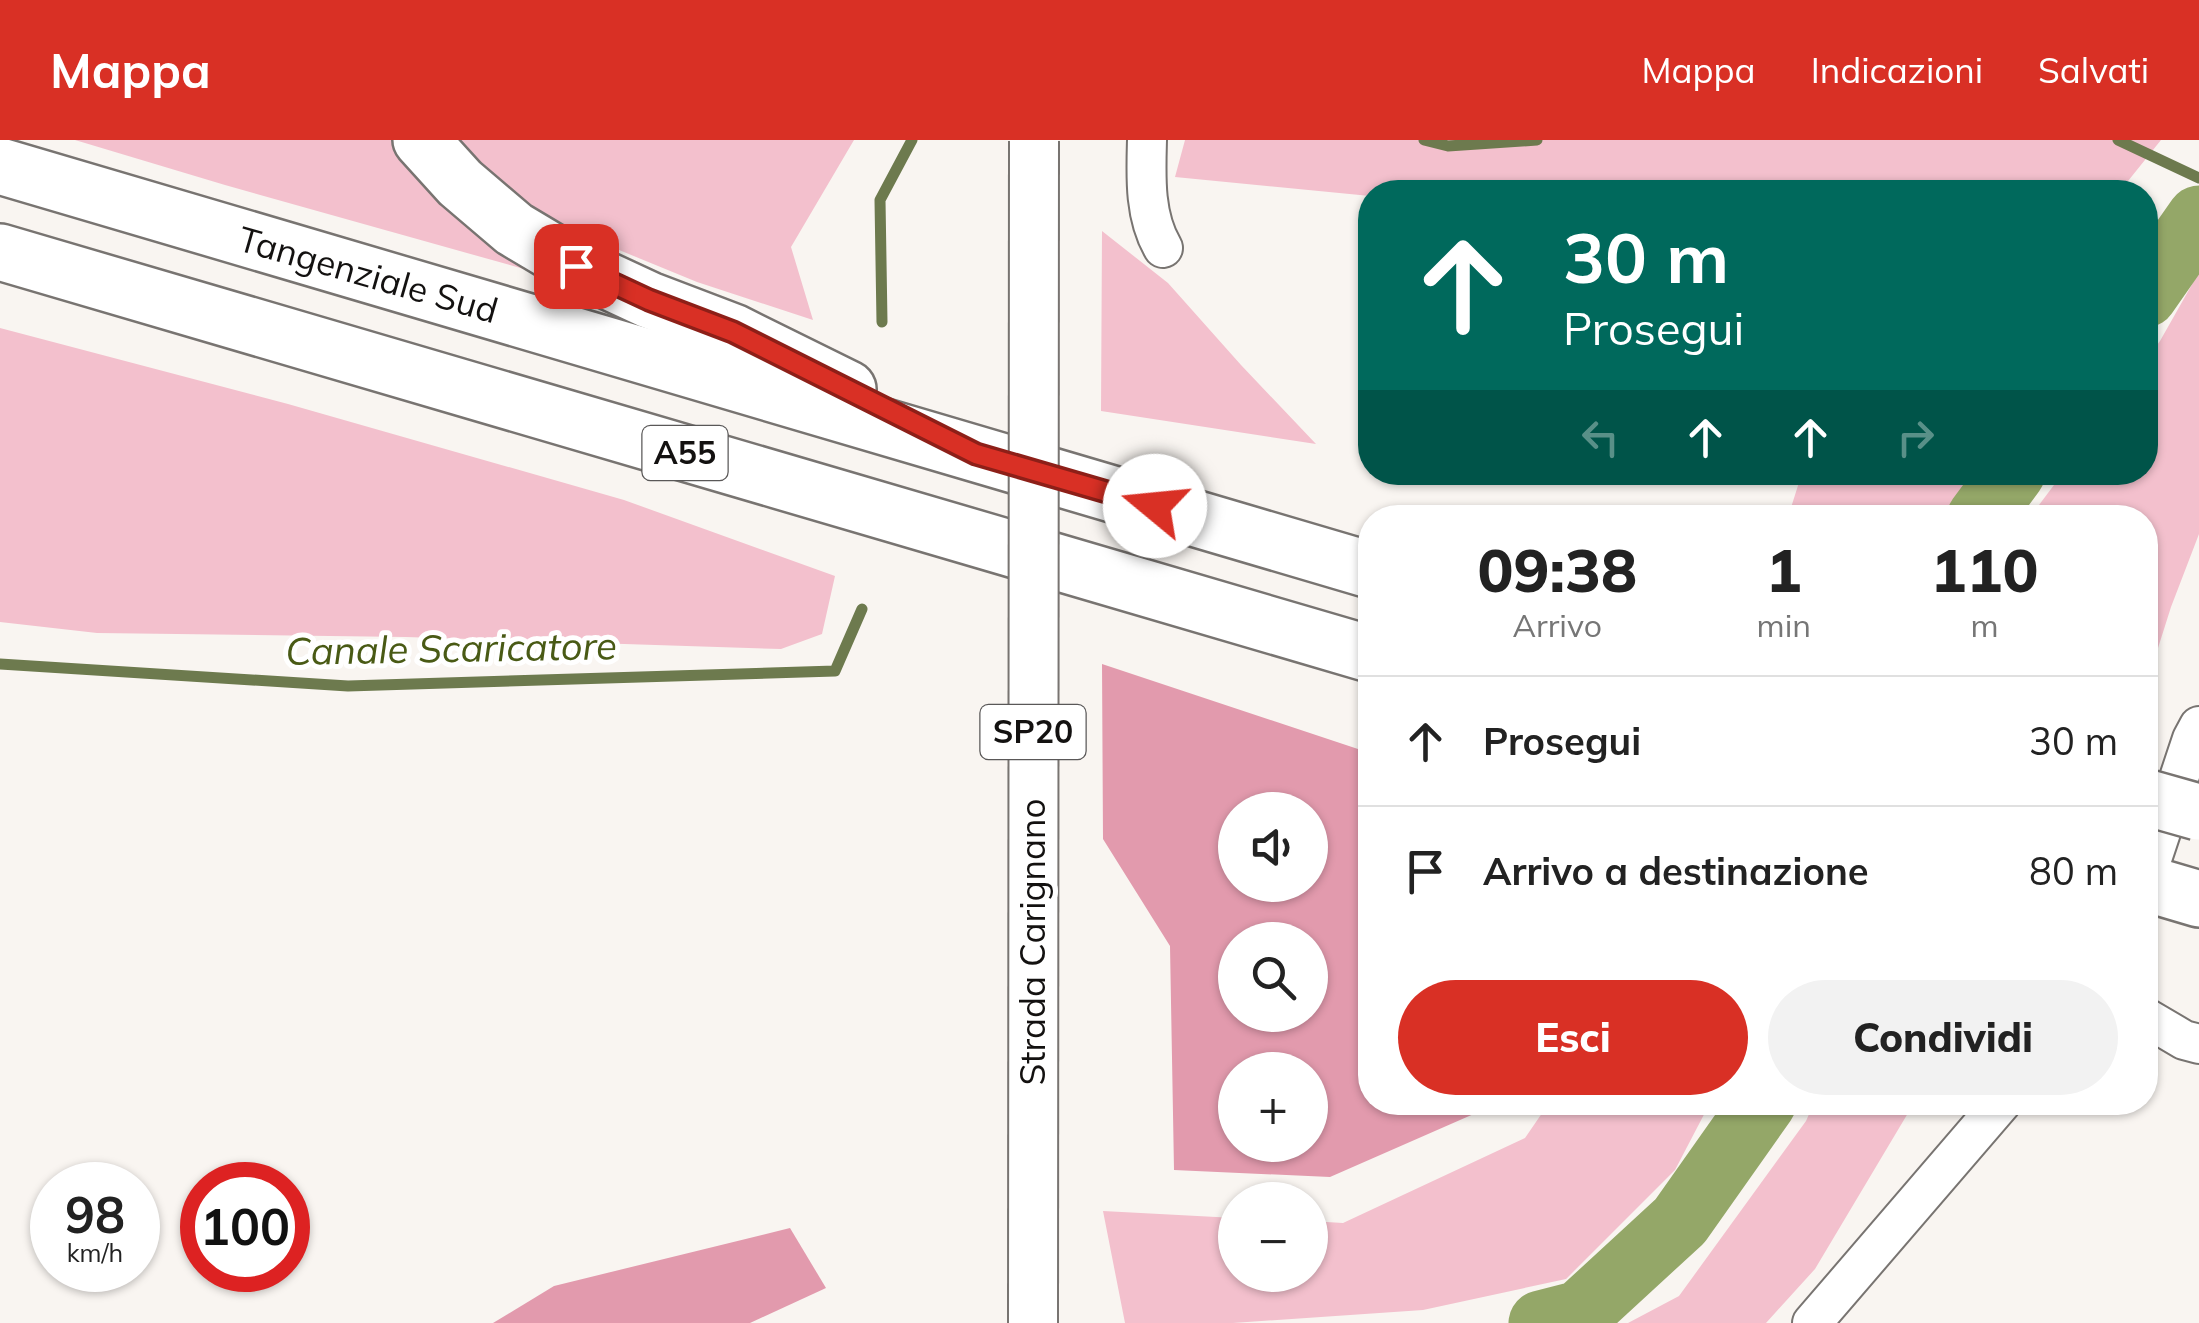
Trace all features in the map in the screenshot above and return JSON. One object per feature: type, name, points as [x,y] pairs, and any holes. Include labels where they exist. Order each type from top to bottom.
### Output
[{"type":"highway","points":[[421,140],[460,183],[514,228],[576,266],[649,300],[733,332],[976,454]]},
{"type":"highway","name":"Tangenziale Sud","points":[[0,166],[1358,566]]},
{"type":"highway","name":"A55","points":[[0,252],[1358,650]]},
{"type":"highway","points":[[0,274],[188,307]]},
{"type":"highway","points":[[2158,801],[2198,812]]},
{"type":"main road","name":"Strada Carignano","points":[[1033,1323],[1034,141]]},
{"type":"street","points":[[1148,140],[1149,216],[1162,248]]},
{"type":"street","points":[[2166,888],[2192,739],[2199,726]]},
{"type":"street","points":[[2158,1024],[2199,1044]]},
{"type":"street","points":[[1812,1323],[1991,1115]]},
{"type":"shaded area","points":[[75,140],[395,140],[535,262],[531,271]]},
{"type":"shaded area","points":[[456,140],[854,140],[791,247],[813,320],[697,282],[546,220]]},
{"type":"shaded area","points":[[1185,140],[2161,140],[2129,180],[1358,180],[1358,195],[1175,177]]},
{"type":"shaded area","points":[[1102,231],[1168,283],[1316,444],[1101,411]]},
{"type":"shaded area","points":[[2199,272],[2199,534],[2158,648],[2158,505],[2039,505],[2054,485],[2158,485],[2160,341]]},
{"type":"shaded area","points":[[0,328],[288,404],[624,500],[835,576],[822,634],[781,649],[405,637],[97,633],[0,622]]},
{"type":"shaded area","points":[[1798,485],[1967,485],[1952,505],[1792,505]]},
{"type":"shaded area","points":[[1102,664],[1358,749],[1358,1115],[1471,1115],[1330,1177],[1174,1170],[1170,946],[1103,839]]},
{"type":"shaded area","points":[[1541,1115],[1704,1115],[1675,1170],[1566,1279],[1423,1310],[1233,1323],[1125,1323],[1103,1211],[1218,1217],[1218,1292],[1328,1292],[1328,1222],[1343,1223],[1525,1138]]},
{"type":"shaded area","points":[[1809,1115],[1907,1115],[1815,1269],[1766,1323],[1628,1323],[1679,1296]]},
{"type":"shaded area","points":[[790,1228],[826,1288],[750,1323],[493,1323],[554,1286]]},
{"type":"waterway","name":"Canale Scaricatore","points":[[882,322],[880,200],[912,140]]},
{"type":"waterway","name":"Canale Scaricatore","points":[[1424,140],[1448,146],[1537,140]]},
{"type":"waterway","name":"Canale Scaricatore","points":[[2118,140],[2199,178]]},
{"type":"waterway","points":[[2158,276],[2199,218]]},
{"type":"waterway","points":[[1989,505],[2003,485]]},
{"type":"waterway","name":"Canale Scaricatore","points":[[0,664],[348,686],[835,671],[862,609]]},
{"type":"waterway","points":[[1541,1323],[1580,1313],[1680,1221],[1755,1115]]},
{"type":"route","points":[[576,266],[649,300],[733,332],[976,454],[1155,506]]}]
